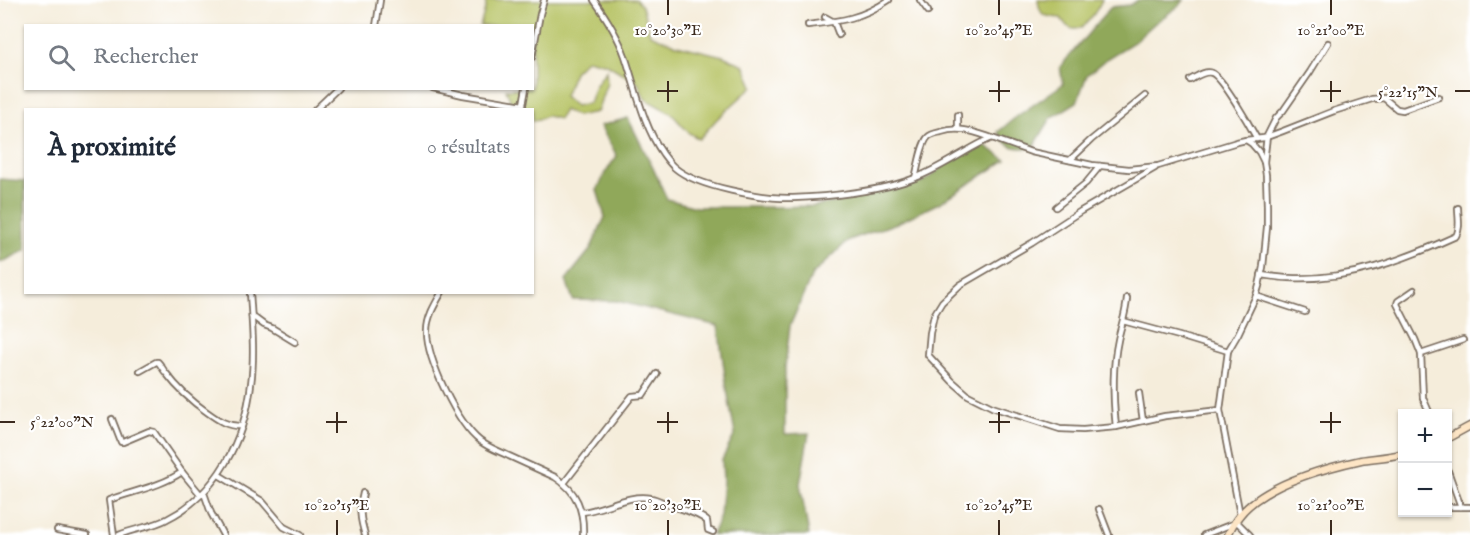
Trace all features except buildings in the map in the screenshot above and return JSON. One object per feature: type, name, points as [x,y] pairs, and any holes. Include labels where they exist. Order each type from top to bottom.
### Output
[{"type":"street","points":[[376,24],[380,0]]},
{"type":"street","points":[[534,46],[544,0]]},
{"type":"street","points":[[594,0],[613,30],[625,55],[633,84],[655,141],[664,156],[676,168],[692,178],[730,189],[773,197],[792,198],[852,192],[915,178],[992,138]]},
{"type":"street","points":[[808,25],[863,15],[889,0]]},
{"type":"street","points":[[920,0],[928,11]]},
{"type":"street","points":[[825,17],[834,22],[839,35]]},
{"type":"street","points":[[1240,515],[1220,410],[1228,351],[1256,296],[1263,267],[1267,227],[1264,162],[1267,136],[1276,118],[1328,43]]},
{"type":"street","points":[[1190,80],[1208,72],[1219,79],[1257,139]]},
{"type":"street","points":[[317,108],[336,90]]},
{"type":"street","points":[[441,90],[523,107],[526,90]]},
{"type":"street","points":[[1070,160],[1145,96]]},
{"type":"street","points":[[915,178],[927,138],[948,130],[958,129],[992,138],[1031,152],[1100,166],[1129,169],[1158,166],[1227,144],[1257,139],[1372,99],[1384,98],[1403,110],[1439,97]]},
{"type":"street","points":[[958,115],[958,129]]},
{"type":"street","points":[[1246,140],[1259,152],[1264,162]]},
{"type":"street","points":[[1056,207],[1086,183],[1100,166]]},
{"type":"street","points":[[1158,166],[960,285],[942,302],[934,315],[928,355],[968,395],[992,407],[1050,426],[1071,430],[1116,427],[1173,415],[1220,410]]},
{"type":"street","points":[[1261,275],[1289,278],[1330,276],[1393,262],[1456,236],[1459,228],[1458,208]]},
{"type":"street","points":[[1414,290],[1397,304],[1421,354],[1423,398],[1428,409]]},
{"type":"street","points":[[119,535],[168,519],[202,494],[219,475],[242,426],[252,382],[250,294]]},
{"type":"street","points":[[441,294],[428,320],[428,343],[443,386],[453,406],[471,433],[490,448],[564,483],[582,512],[583,535]]},
{"type":"street","points":[[1256,296],[1305,312]]},
{"type":"street","points":[[1116,427],[1115,359],[1127,309],[1127,298]]},
{"type":"street","points":[[252,316],[295,342]]},
{"type":"street","points":[[1123,321],[1228,351]]},
{"type":"street","points":[[1421,354],[1462,340]]},
{"type":"street","points":[[140,371],[158,362],[195,404],[223,423],[242,426]]},
{"type":"street","points":[[564,483],[632,396],[643,395],[657,374]]},
{"type":"street","points":[[1139,393],[1143,421]]},
{"type":"street","points":[[112,419],[121,442],[149,430],[153,432],[182,472],[202,494],[223,535]]},
{"type":"street","points":[[1452,436],[1470,426]]},
{"type":"street","points":[[1228,535],[1240,515],[1254,502],[1306,475],[1362,460],[1398,455]]},
{"type":"street","points":[[114,535],[109,500],[163,482],[182,472]]},
{"type":"street","points":[[219,475],[262,501],[284,527],[300,535]]},
{"type":"street","points":[[1452,482],[1461,507]]},
{"type":"street","points":[[363,493],[360,519],[365,535]]},
{"type":"street","points":[[582,512],[600,509],[627,499],[650,497],[663,504],[699,515],[707,521],[708,530],[713,532]]},
{"type":"street","points":[[1452,507],[1470,507]]},
{"type":"street","points":[[1099,509],[1109,535]]},
{"type":"street","points":[[1204,535],[1235,523],[1239,523],[1250,535]]},
{"type":"street","points":[[57,531],[87,535]]},
{"type":"green space","points":[[485,0],[636,0],[642,6],[650,34],[677,45],[723,56],[744,65],[753,86],[699,139],[689,133],[671,113],[645,99],[638,83],[607,64],[587,59],[574,72],[564,96],[575,106],[589,103],[595,86],[606,70],[607,83],[597,112],[577,116],[564,110],[559,119],[547,116],[534,121],[534,108],[510,108],[506,90],[534,90],[534,24],[481,24],[486,6]]},
{"type":"green space","points":[[1038,0],[1102,0],[1097,10],[1083,26],[1073,29],[1067,26],[1061,18],[1044,15],[1040,10]]},
{"type":"green space","points":[[1138,0],[1184,0],[1134,42],[1106,59],[1087,75],[1077,102],[1051,118],[1033,148],[1016,148],[1008,144],[998,132],[1063,84],[1060,67],[1111,7],[1130,5]]},
{"type":"green space","points":[[628,118],[667,199],[696,207],[814,206],[849,200],[923,182],[945,165],[981,143],[1006,160],[941,202],[897,223],[849,240],[812,275],[790,326],[785,367],[785,434],[809,433],[800,484],[809,535],[712,535],[720,516],[722,460],[735,434],[718,326],[617,301],[573,300],[566,280],[590,250],[605,217],[597,190],[617,156],[600,126]]},
{"type":"green space","points":[[0,179],[24,181],[24,251],[0,263]]}]
